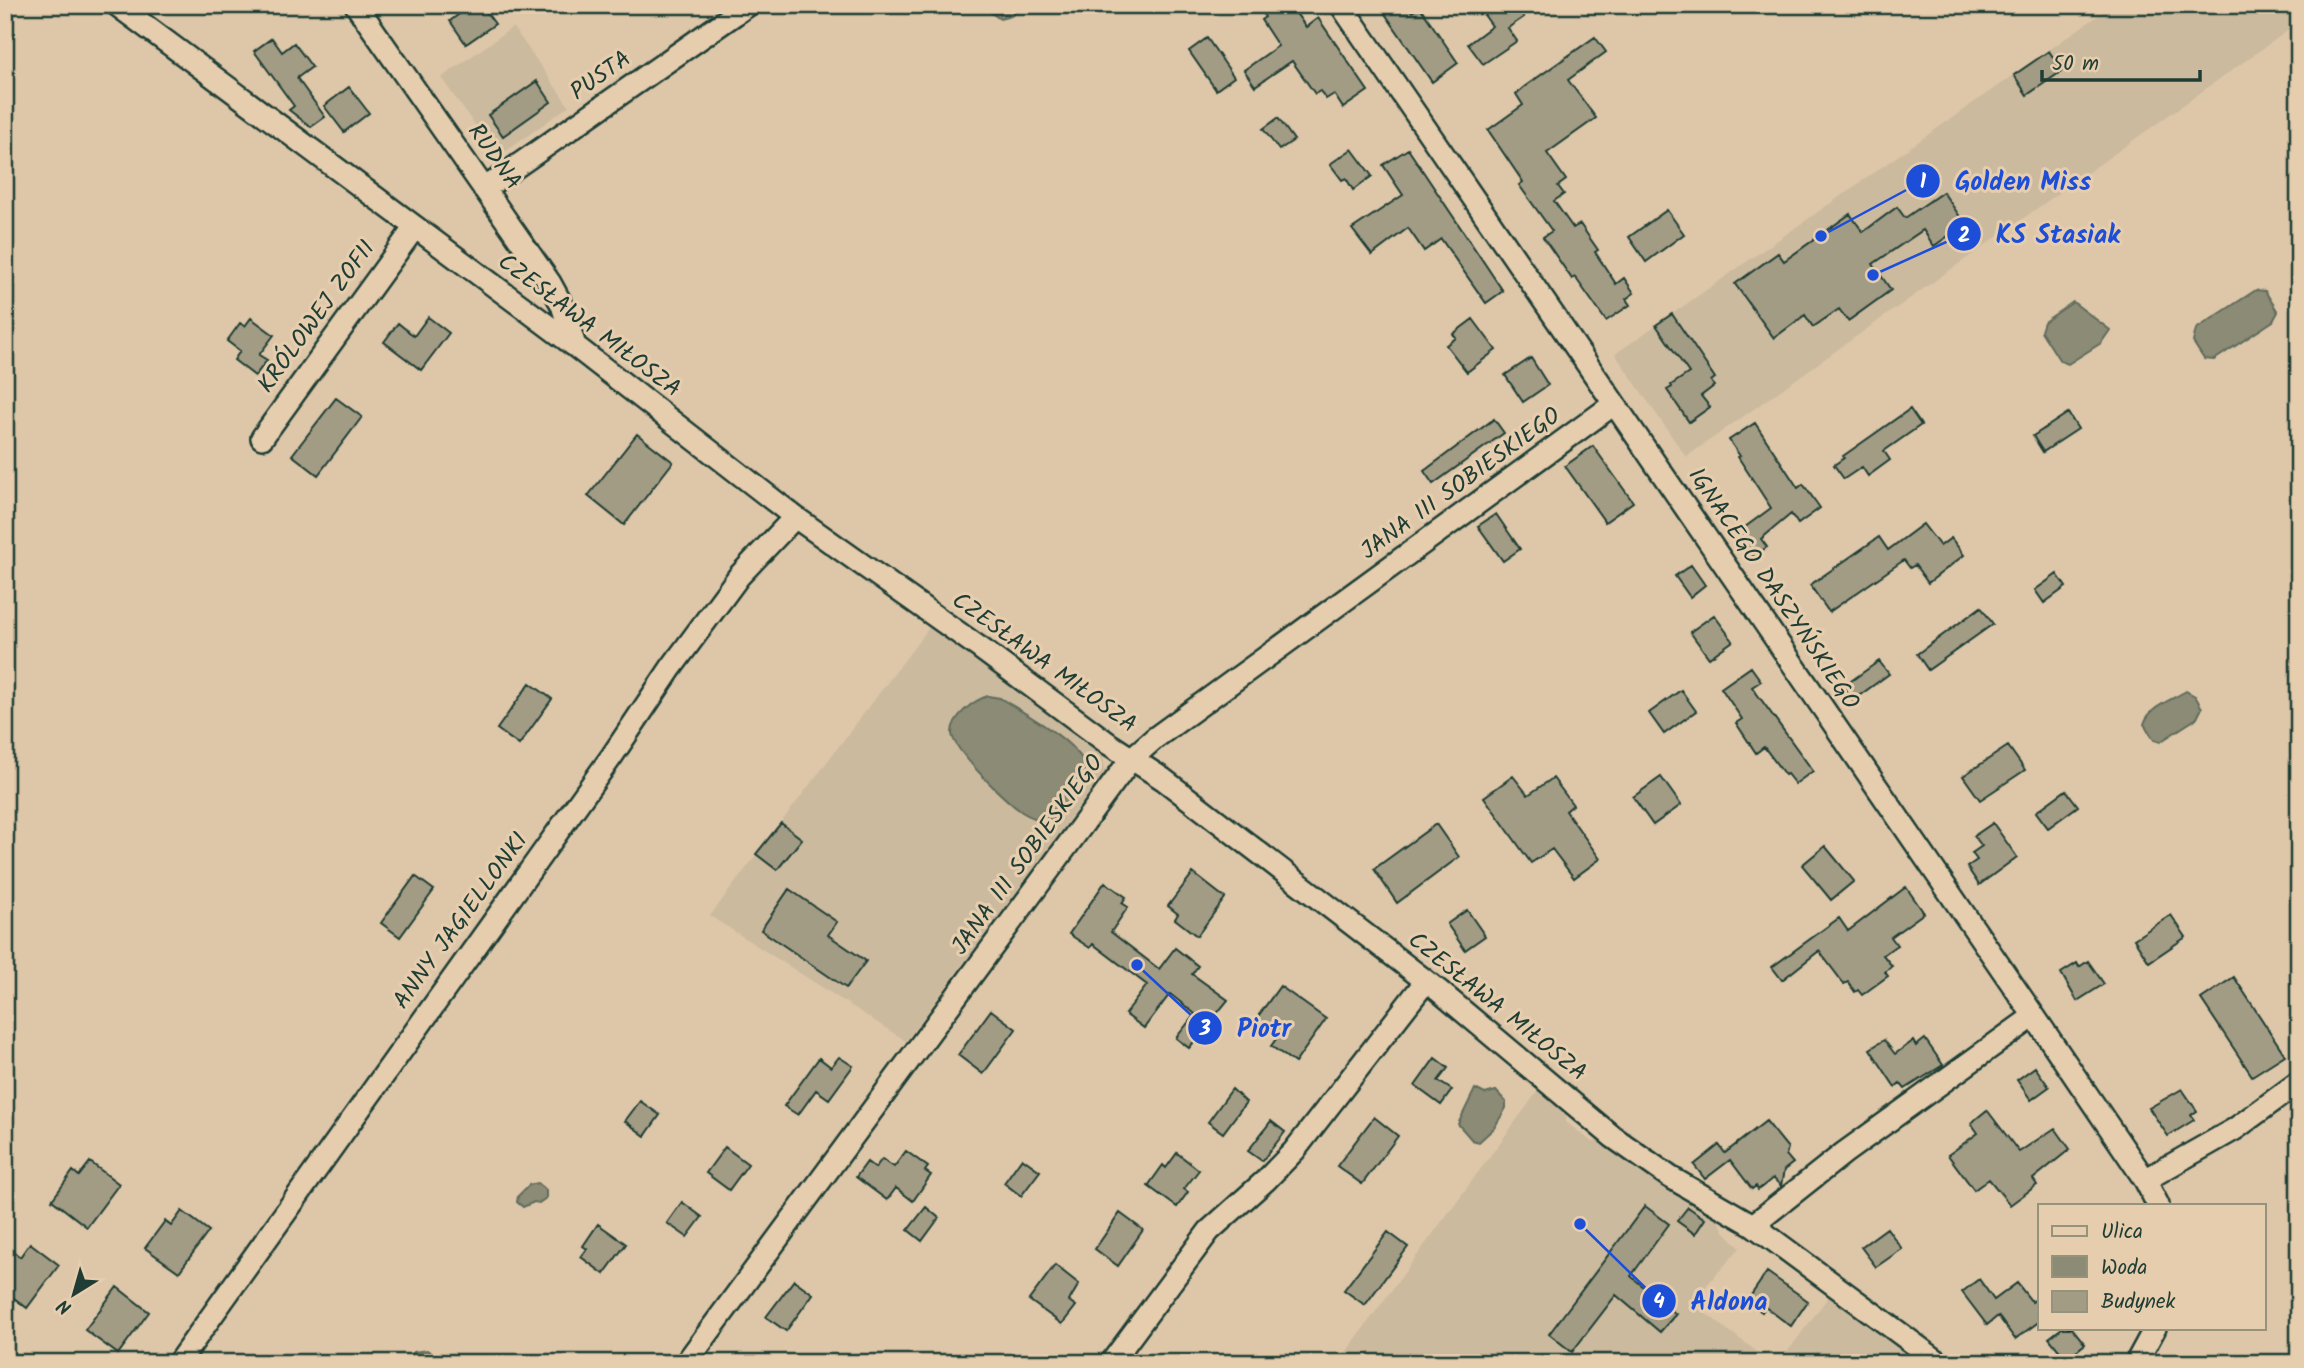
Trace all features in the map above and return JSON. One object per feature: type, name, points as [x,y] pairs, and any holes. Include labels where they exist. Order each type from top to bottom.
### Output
[{"type":"street","name":"CZESŁAWA MIŁOSZA","points":[[117,5],[575,346],[795,517],[1131,759],[1163,779],[1426,981],[1613,1137],[1670,1177],[1753,1225],[1940,1363]]},
{"type":"street","name":"RUDNA","points":[[356,5],[550,283],[562,305],[575,346]]},
{"type":"street","name":"PUSTA","points":[[484,189],[748,5]]},
{"type":"street","name":"IGNACEGO DASZYŃSKIEGO","points":[[1341,5],[2034,1016],[2145,1181],[2157,1204]]},
{"type":"street","name":"KRÓLOWEJ ZOFII","points":[[262,438],[415,228]]},
{"type":"street","name":"JANA III SOBIESKIEGO","points":[[686,1363],[1131,759],[1155,737],[1614,404]]},
{"type":"street","name":"ANNY JAGIELLONKI","points":[[178,1363],[612,756],[671,668],[739,576],[795,517]]},
{"type":"street","points":[[1111,1363],[1209,1231],[1294,1151],[1426,981]]},
{"type":"street","points":[[1753,1225],[1844,1153],[2034,1016]]},
{"type":"street","points":[[2145,1181],[2235,1129],[2299,1082]]},
{"type":"street","points":[[2136,1363],[2154,1330]]},
{"type":"shaded area","points":[[2113,5],[2286,5],[2299,23],[1686,457],[1615,354]]},
{"type":"shaded area","points":[[513,27],[569,106],[498,157],[441,78]]},
{"type":"shaded area","points":[[931,625],[1097,749],[1104,760],[1105,772],[906,1041],[710,916]]},
{"type":"shaded area","points":[[1540,1088],[1567,1110],[1566,1122],[1592,1142],[1605,1140],[1717,1217],[1724,1231],[1740,1248],[1697,1296],[1700,1309],[1772,1363],[1338,1363]]},
{"type":"shaded area","points":[[1829,1296],[1918,1363],[1779,1363]]},
{"type":"water","points":[[987,5],[1025,5],[1011,16],[1000,19],[990,12]]},
{"type":"water","points":[[2256,290],[2265,291],[2278,312],[2273,321],[2214,360],[2204,359],[2193,342],[2196,329]]},
{"type":"water","points":[[2073,302],[2110,330],[2101,343],[2068,364],[2060,361],[2041,331],[2044,322]]},
{"type":"water","points":[[2186,691],[2195,696],[2202,708],[2197,718],[2160,742],[2154,740],[2144,724],[2147,718],[2161,704]]},
{"type":"water","points":[[988,696],[1000,698],[1041,723],[1083,759],[1088,772],[1086,784],[1053,820],[1033,817],[1014,806],[993,787],[955,742],[952,734],[955,721],[970,705]]},
{"type":"water","points":[[1475,1089],[1485,1094],[1496,1091],[1506,1102],[1506,1108],[1494,1128],[1479,1142],[1472,1140],[1458,1124]]},
{"type":"water","points":[[538,1183],[546,1190],[546,1198],[539,1203],[534,1202],[523,1207],[517,1202],[518,1196],[529,1185]]},
{"type":"water","points":[[427,1350],[446,1363],[407,1363],[407,1358],[414,1352]]},
{"type":"building","points":[[471,5],[481,5],[495,24],[466,44],[450,21]]},
{"type":"building","points":[[1256,5],[1290,5],[1306,27],[1318,18],[1368,91],[1343,108],[1334,94],[1326,99],[1320,91],[1315,94],[1292,61],[1255,86],[1244,70],[1278,46],[1261,20],[1265,17]]},
{"type":"building","points":[[1379,5],[1407,5],[1412,12],[1420,7],[1458,63],[1432,82]]},
{"type":"building","points":[[1477,5],[1516,5],[1524,17],[1508,28],[1517,41],[1483,64],[1468,44],[1492,26]]},
{"type":"building","points":[[1595,37],[1606,52],[1568,80],[1596,118],[1547,153],[1566,180],[1558,186],[1564,194],[1554,201],[1573,228],[1580,224],[1616,284],[1624,278],[1634,293],[1626,299],[1630,305],[1606,321],[1543,237],[1552,231],[1519,185],[1523,182],[1488,130],[1523,105],[1516,94],[1524,87]]},
{"type":"building","points":[[272,38],[282,52],[294,43],[312,67],[297,78],[325,117],[311,127],[289,110],[294,106],[254,51]]},
{"type":"building","points":[[1207,38],[1234,77],[1216,90],[1189,51]]},
{"type":"building","points":[[2049,51],[2062,71],[2027,95],[2014,75]]},
{"type":"building","points":[[537,81],[551,102],[503,136],[488,115]]},
{"type":"building","points":[[349,87],[369,113],[344,132],[324,106]]},
{"type":"building","points":[[1278,118],[1294,140],[1279,150],[1263,129]]},
{"type":"building","points":[[1352,149],[1372,176],[1353,190],[1346,178],[1342,180],[1330,164]]},
{"type":"building","points":[[1408,149],[1503,291],[1486,303],[1441,239],[1424,251],[1408,228],[1372,255],[1352,229],[1403,195],[1383,165]]},
{"type":"building","points":[[1943,192],[1965,224],[1934,246],[1923,230],[1873,264],[1891,290],[1848,321],[1839,309],[1813,327],[1805,315],[1774,338],[1735,284],[1778,253],[1784,261],[1850,214],[1863,232],[1897,207],[1905,218]]},
{"type":"building","points":[[1667,210],[1684,234],[1646,262],[1629,237]]},
{"type":"building","points":[[1672,314],[1715,378],[1711,381],[1714,386],[1701,396],[1710,407],[1689,422],[1667,390],[1689,373],[1656,325]]},
{"type":"building","points":[[428,317],[449,333],[421,370],[384,342],[398,323],[414,336]]},
{"type":"building","points":[[251,318],[274,335],[259,355],[267,360],[255,376],[234,360],[240,351],[227,341],[240,323],[245,326]]},
{"type":"building","points":[[1473,319],[1496,350],[1467,372],[1446,345],[1456,338],[1453,334]]},
{"type":"building","points":[[1531,358],[1548,385],[1523,402],[1505,375]]},
{"type":"building","points":[[336,398],[362,417],[318,475],[292,455]]},
{"type":"building","points":[[1910,409],[1921,425],[1884,451],[1890,460],[1868,476],[1862,467],[1844,479],[1834,465]]},
{"type":"building","points":[[2068,413],[2078,429],[2043,452],[2033,436]]},
{"type":"building","points":[[1494,419],[1504,433],[1433,484],[1424,471]]},
{"type":"building","points":[[1755,423],[1798,488],[1803,484],[1820,508],[1798,524],[1791,514],[1761,539],[1767,547],[1753,557],[1737,533],[1771,508],[1729,440]]},
{"type":"building","points":[[637,434],[673,462],[624,525],[588,496]]},
{"type":"building","points":[[1593,446],[1633,502],[1605,522],[1565,466]]},
{"type":"building","points":[[1496,514],[1520,549],[1503,561],[1478,526]]},
{"type":"building","points":[[1923,524],[1940,546],[1951,538],[1964,555],[1928,583],[1915,565],[1910,568],[1904,560],[1829,612],[1810,585],[1879,537],[1888,550]]},
{"type":"building","points":[[1691,565],[1705,585],[1690,597],[1675,576]]},
{"type":"building","points":[[2057,574],[2066,587],[2044,603],[2035,590]]},
{"type":"building","points":[[1981,607],[1993,624],[1928,670],[1917,654]]},
{"type":"building","points":[[1714,615],[1733,641],[1709,658],[1690,632]]},
{"type":"building","points":[[1879,661],[1889,674],[1853,700],[1844,686]]},
{"type":"building","points":[[1751,667],[1761,681],[1752,687],[1813,771],[1795,784],[1764,747],[1756,753],[1736,723],[1742,719],[1721,688]]},
{"type":"building","points":[[530,683],[552,699],[519,745],[497,729]]},
{"type":"building","points":[[1681,690],[1696,711],[1664,734],[1649,713]]},
{"type":"building","points":[[2008,746],[2025,770],[1980,800],[1963,776]]},
{"type":"building","points":[[1513,776],[1528,795],[1553,778],[1573,805],[1566,811],[1600,859],[1574,878],[1552,849],[1531,863],[1484,797]]},
{"type":"building","points":[[1661,777],[1681,805],[1653,825],[1633,797]]},
{"type":"building","points":[[2066,790],[2078,806],[2048,828],[2036,812]]},
{"type":"building","points":[[781,823],[802,839],[777,870],[756,854]]},
{"type":"building","points":[[1993,823],[2017,857],[1979,885],[1967,867],[1977,860],[1972,853],[1982,846],[1974,836]]},
{"type":"building","points":[[1436,824],[1459,857],[1397,903],[1374,869]]},
{"type":"building","points":[[1825,846],[1854,881],[1831,900],[1802,865]]},
{"type":"building","points":[[1193,873],[1225,898],[1197,936],[1175,919],[1178,914],[1168,906]]},
{"type":"building","points":[[415,876],[434,890],[400,937],[381,923]]},
{"type":"building","points":[[1105,882],[1126,897],[1122,903],[1128,907],[1111,932],[1159,969],[1175,948],[1198,966],[1192,974],[1228,1000],[1189,1048],[1176,1038],[1195,1014],[1170,994],[1144,1028],[1125,1014],[1147,985],[1093,944],[1090,948],[1069,934]]},
{"type":"building","points":[[1906,887],[1924,913],[1891,937],[1897,945],[1883,955],[1892,966],[1885,972],[1888,976],[1862,995],[1858,990],[1855,992],[1848,982],[1844,984],[1819,951],[1782,980],[1772,967],[1839,918],[1848,931]]},
{"type":"building","points":[[789,889],[837,922],[828,935],[866,961],[846,988],[761,930]]},
{"type":"building","points":[[1467,910],[1485,936],[1465,950],[1447,924]]},
{"type":"building","points":[[2171,915],[2186,937],[2149,962],[2134,939]]},
{"type":"building","points":[[2088,961],[2104,984],[2077,1001],[2061,973],[2077,963],[2079,967]]},
{"type":"building","points":[[2234,977],[2285,1055],[2252,1076],[2201,999]]},
{"type":"building","points":[[1280,986],[1326,1019],[1295,1063],[1271,1046],[1279,1035],[1256,1019]]},
{"type":"building","points":[[991,1010],[1016,1029],[983,1074],[958,1055]]},
{"type":"building","points":[[1925,1039],[1943,1065],[1905,1089],[1900,1083],[1895,1087],[1870,1049],[1884,1040],[1895,1054],[1913,1041],[1916,1046]]},
{"type":"building","points":[[839,1057],[853,1066],[829,1099],[816,1090],[798,1115],[784,1106],[819,1058],[831,1067]]},
{"type":"building","points":[[1435,1058],[1448,1068],[1438,1081],[1452,1090],[1441,1105],[1415,1086]]},
{"type":"building","points":[[2035,1067],[2049,1087],[2031,1100],[2017,1080]]},
{"type":"building","points":[[1232,1089],[1246,1102],[1223,1133],[1208,1122]]},
{"type":"building","points":[[2182,1089],[2197,1111],[2191,1115],[2194,1120],[2168,1136],[2149,1108]]},
{"type":"building","points":[[640,1101],[660,1115],[645,1136],[625,1121]]},
{"type":"building","points":[[1987,1110],[2019,1152],[2055,1128],[2070,1149],[2033,1179],[2037,1185],[2010,1205],[1989,1179],[1974,1190],[1948,1155],[1978,1133],[1971,1123]]},
{"type":"building","points":[[1374,1117],[1398,1136],[1362,1184],[1337,1166]]},
{"type":"building","points":[[1271,1121],[1285,1132],[1262,1161],[1248,1151]]},
{"type":"building","points":[[1766,1121],[1788,1148],[1786,1155],[1793,1163],[1784,1170],[1781,1186],[1773,1178],[1758,1190],[1756,1186],[1752,1189],[1730,1160],[1705,1179],[1694,1165],[1719,1145],[1725,1153]]},
{"type":"building","points":[[725,1147],[748,1164],[729,1190],[706,1173]]},
{"type":"building","points":[[906,1151],[928,1167],[925,1171],[931,1175],[913,1201],[896,1188],[887,1200],[856,1177],[867,1162],[875,1168],[882,1159],[894,1167]]},
{"type":"building","points":[[1177,1153],[1199,1170],[1184,1189],[1188,1192],[1177,1207],[1148,1186],[1163,1165],[1166,1168]]},
{"type":"building","points":[[1022,1158],[1040,1171],[1021,1196],[1004,1183]]},
{"type":"building","points":[[90,1162],[119,1184],[87,1227],[52,1200],[73,1171],[79,1176]]},
{"type":"building","points":[[682,1202],[702,1217],[687,1237],[667,1223]]},
{"type":"building","points":[[1645,1206],[1669,1224],[1631,1276],[1676,1314],[1660,1332],[1616,1295],[1572,1352],[1549,1334]]},
{"type":"building","points":[[926,1207],[939,1218],[922,1241],[908,1230]]},
{"type":"building","points":[[1688,1207],[1705,1219],[1695,1234],[1677,1221]]},
{"type":"building","points":[[182,1211],[209,1231],[179,1272],[145,1248],[165,1221],[171,1226]]},
{"type":"building","points":[[1120,1213],[1143,1230],[1118,1266],[1095,1249]]},
{"type":"building","points":[[598,1224],[626,1244],[604,1274],[581,1257],[587,1249],[583,1246]]},
{"type":"building","points":[[1887,1228],[1902,1249],[1876,1267],[1861,1247]]},
{"type":"building","points":[[1388,1232],[1408,1247],[1365,1305],[1344,1290]]},
{"type":"building","points":[[30,1243],[59,1265],[27,1308],[5,1291],[5,1263],[14,1252],[20,1257]]},
{"type":"building","points":[[1055,1265],[1079,1284],[1069,1301],[1076,1306],[1062,1324],[1029,1300]]},
{"type":"building","points":[[1767,1272],[1808,1301],[1791,1326],[1765,1307],[1762,1312],[1747,1301]]},
{"type":"building","points":[[1979,1279],[1994,1300],[2017,1283],[2032,1302],[2038,1298],[2038,1322],[2015,1339],[1998,1316],[1987,1325],[1962,1292]]},
{"type":"building","points":[[794,1280],[813,1294],[786,1331],[766,1317]]},
{"type":"building","points":[[117,1287],[149,1312],[118,1354],[85,1330]]},
{"type":"building","points":[[2059,1330],[2074,1330],[2085,1344],[2066,1359],[2049,1338]]},
{"type":"place","name":"Golden Miss","points":[[1821,236]]},
{"type":"place","name":"KS Stasiak","points":[[1873,275]]},
{"type":"place","name":"Piotr","points":[[1137,965]]},
{"type":"place","name":"Aldona","points":[[1580,1224]]}]
